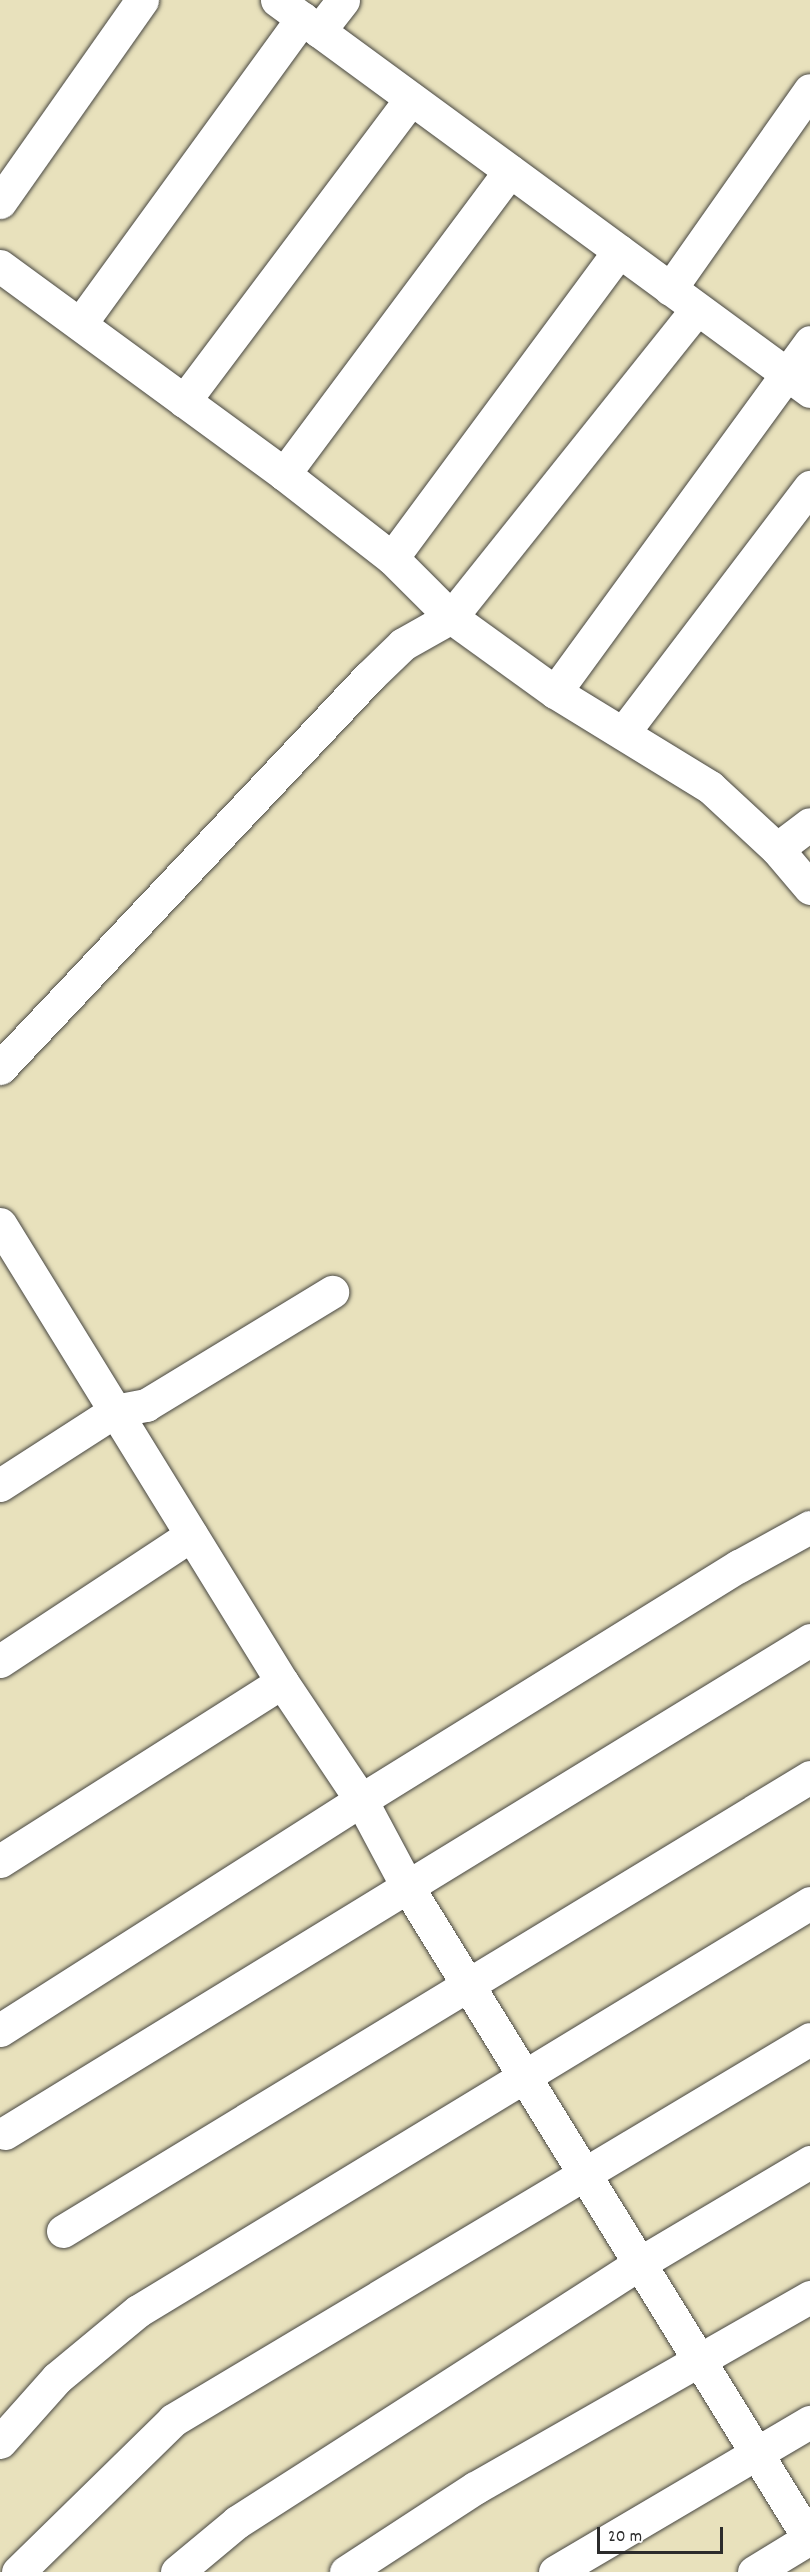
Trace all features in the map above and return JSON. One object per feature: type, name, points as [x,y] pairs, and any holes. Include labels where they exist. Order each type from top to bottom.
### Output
[{"type":"street","points":[[0,202],[142,0]]},
{"type":"street","points":[[80,324],[299,16],[342,0]]},
{"type":"street","points":[[299,16],[798,382]]},
{"type":"street","points":[[670,289],[810,90]]},
{"type":"street","points":[[184,401],[411,99]]},
{"type":"street","points":[[284,474],[510,171]]},
{"type":"street","points":[[392,558],[619,251]]},
{"type":"street","points":[[0,266],[284,474],[392,558],[451,617],[555,692],[710,787],[777,849],[810,888]]},
{"type":"street","points":[[0,1068],[369,677],[403,644],[451,617],[698,309]]},
{"type":"street","points":[[555,692],[798,382],[810,342]]},
{"type":"street","points":[[623,733],[810,487]]},
{"type":"street","points":[[777,849],[810,824]]},
{"type":"street","points":[[0,1224],[282,1682],[361,1800],[407,1886],[810,2539],[754,2572]]},
{"type":"street","points":[[0,1485],[115,1412],[146,1405],[332,1292]]},
{"type":"street","points":[[0,2030],[361,1800],[739,1566],[810,1527]]},
{"type":"street","points":[[0,1661],[191,1535]]},
{"type":"street","points":[[5,2133],[810,1640]]},
{"type":"street","points":[[0,1861],[282,1682]]},
{"type":"street","points":[[63,2230],[810,1777]]},
{"type":"street","points":[[0,2442],[57,2378],[138,2311],[810,1903]]},
{"type":"street","points":[[18,2572],[173,2420],[810,2039]]},
{"type":"street","points":[[177,2572],[237,2522],[640,2263],[810,2162]]},
{"type":"street","points":[[346,2572],[475,2487],[810,2297]]},
{"type":"street","points":[[555,2572],[755,2452],[810,2422]]}]
